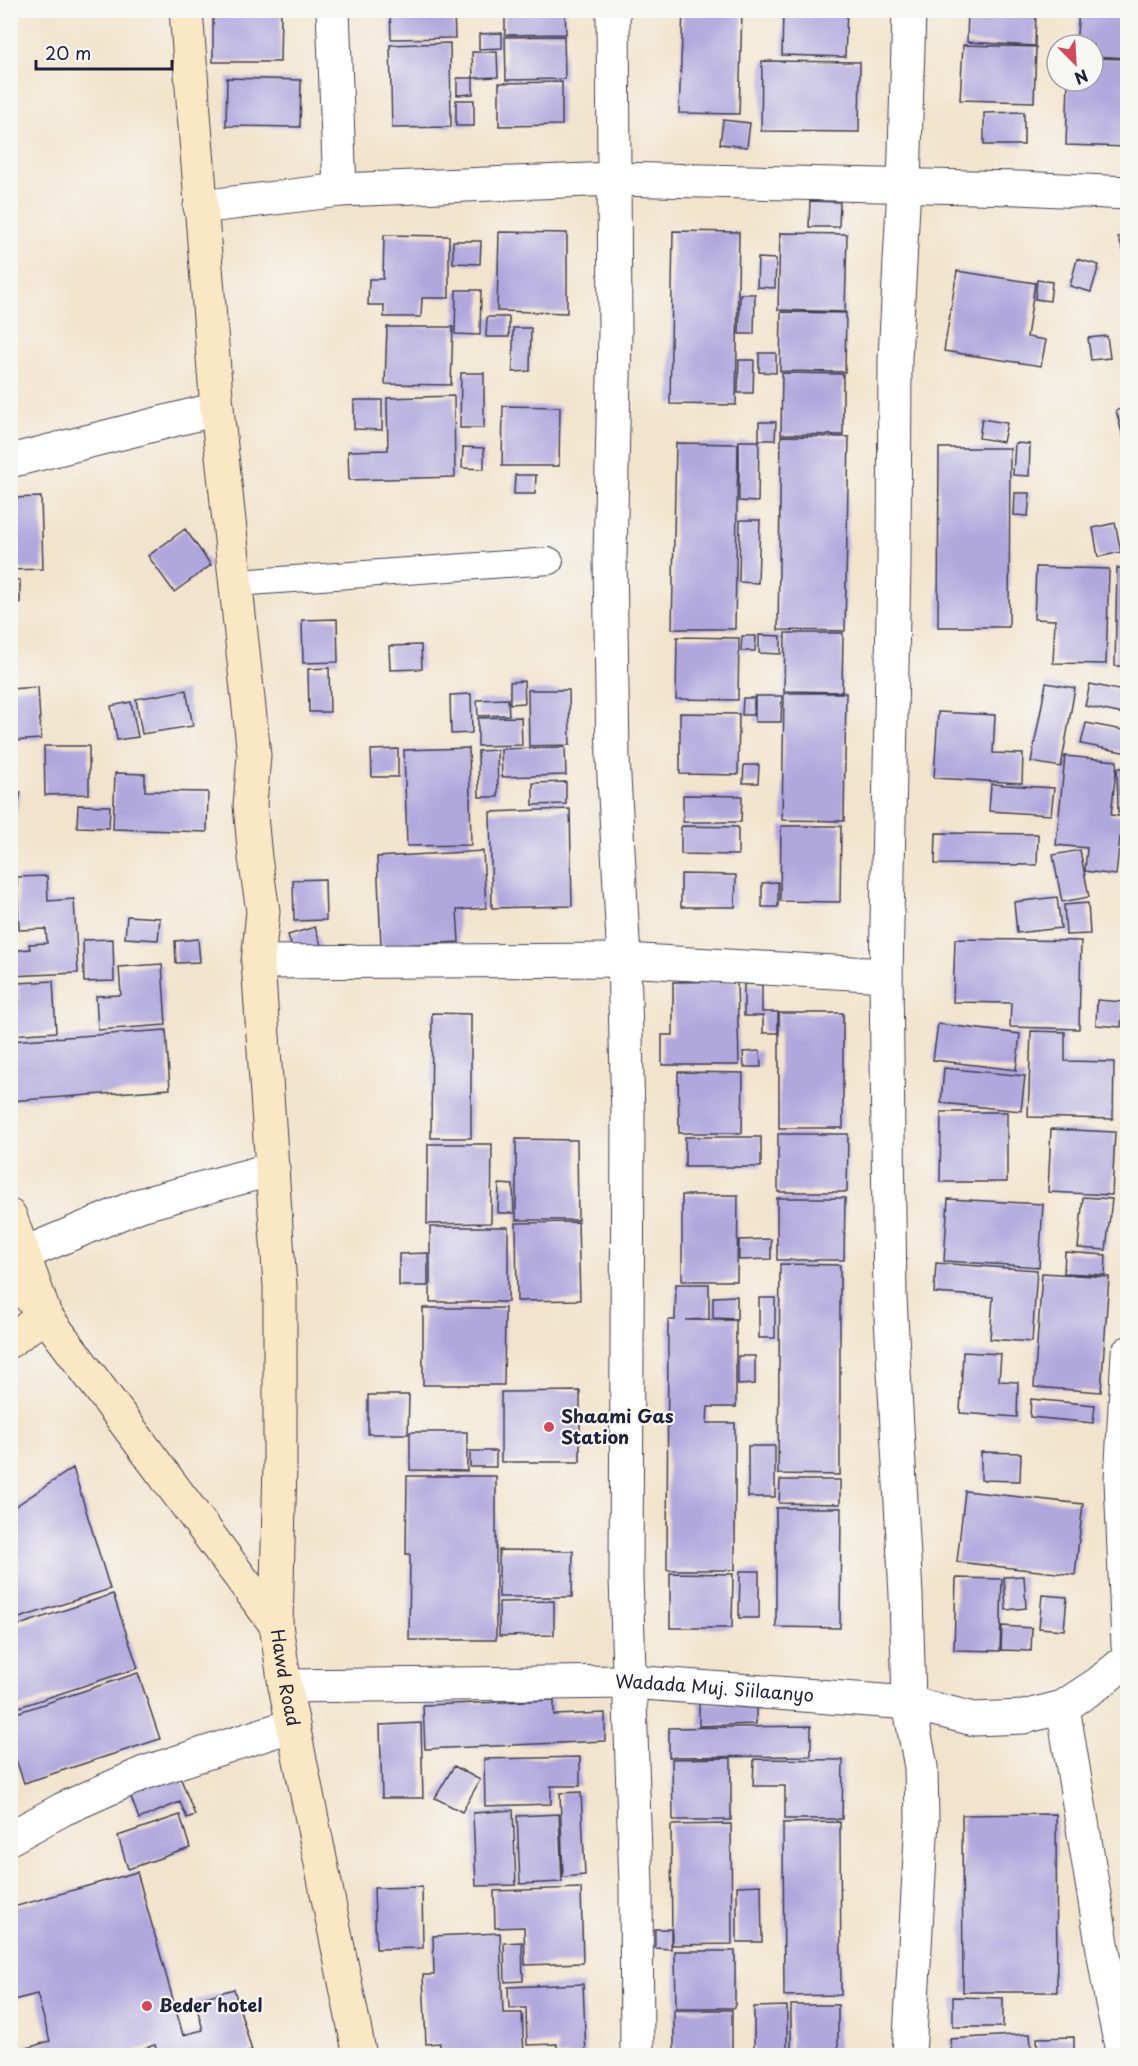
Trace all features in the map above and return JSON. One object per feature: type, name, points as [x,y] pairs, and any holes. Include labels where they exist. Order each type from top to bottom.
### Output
[{"type":"street","points":[[186,10],[217,409],[254,755],[250,805],[263,911],[258,962],[280,1286],[280,1464],[276,1625]]},
{"type":"street","points":[[333,10],[340,190]]},
{"type":"street","points":[[613,10],[615,333],[610,558],[613,759],[624,960],[628,1116],[626,1578],[631,1682],[638,2055]]},
{"type":"street","points":[[909,10],[904,186],[895,358],[894,562],[886,975],[890,1298],[906,1595],[909,1703],[921,1767],[922,1820],[909,2055]]},
{"type":"street","points":[[200,207],[340,190],[613,179],[1128,193]]},
{"type":"street","points":[[10,461],[217,409]]},
{"type":"street","points":[[258,962],[624,960],[886,975]]},
{"type":"street","points":[[17,1264],[140,1206],[273,1169]]},
{"type":"street","name":"Hawd Road","points":[[10,1216],[17,1264],[45,1315],[276,1625],[285,1686],[360,2055]]},
{"type":"street","points":[[10,1341],[45,1315]]},
{"type":"street","points":[[1128,1353],[1121,1480],[1128,1644]]},
{"type":"street","name":"Wadada Muj. Siilaanyo","points":[[285,1686],[631,1682],[909,1703],[974,1719],[1024,1717],[1063,1707],[1099,1683],[1128,1659]]},
{"type":"street","points":[[1063,1707],[1119,1996],[1123,2055]]},
{"type":"street","points":[[10,1838],[63,1809],[144,1773],[293,1725]]},
{"type":"lane","points":[[237,583],[550,561]]},
{"type":"building","points":[[213,10],[281,10],[280,62],[213,62]]},
{"type":"building","points":[[390,10],[454,10],[455,38],[391,39]]},
{"type":"building","points":[[505,10],[565,10],[566,34],[505,35]]},
{"type":"building","points":[[683,10],[742,10],[739,114],[679,113]]},
{"type":"building","points":[[783,10],[847,10],[845,57],[782,55]]},
{"type":"building","points":[[968,10],[1036,10],[1035,46],[967,42]]},
{"type":"building","points":[[1079,10],[1128,10],[1128,58],[1105,57],[1105,33],[1077,33]]},
{"type":"building","points":[[502,33],[502,48],[479,49],[479,34]]},
{"type":"building","points":[[564,36],[565,79],[506,80],[505,37]]},
{"type":"building","points":[[450,43],[451,127],[392,128],[390,45]]},
{"type":"building","points":[[963,45],[1036,47],[1034,102],[960,100]]},
{"type":"building","points":[[472,52],[497,52],[498,77],[473,78]]},
{"type":"building","points":[[1105,58],[1128,59],[1128,147],[1066,145],[1068,93],[1105,93]]},
{"type":"building","points":[[762,61],[860,62],[859,132],[761,131]]},
{"type":"building","points":[[227,78],[301,80],[300,127],[226,126]]},
{"type":"building","points":[[457,78],[473,78],[473,94],[457,95]]},
{"type":"building","points":[[562,82],[562,125],[499,126],[499,83]]},
{"type":"building","points":[[456,100],[474,100],[474,126],[456,126]]},
{"type":"building","points":[[1024,112],[1024,145],[984,145],[984,113]]},
{"type":"building","points":[[723,120],[750,123],[747,147],[720,144]]},
{"type":"building","points":[[810,201],[840,202],[839,227],[809,227]]},
{"type":"building","points":[[673,231],[739,232],[736,405],[670,404]]},
{"type":"building","points":[[499,232],[567,233],[567,313],[497,311]]},
{"type":"building","points":[[1128,232],[1128,260],[1127,260],[1118,237]]},
{"type":"building","points":[[780,233],[847,234],[845,312],[778,310]]},
{"type":"building","points":[[384,235],[449,236],[449,298],[422,298],[421,317],[384,317],[384,305],[368,305],[369,279],[383,279]]},
{"type":"building","points":[[453,241],[481,241],[480,264],[453,263]]},
{"type":"building","points":[[758,258],[776,259],[775,288],[757,287]]},
{"type":"building","points":[[1077,259],[1099,265],[1091,292],[1070,286]]},
{"type":"building","points":[[957,271],[1035,283],[1027,337],[1046,340],[1041,366],[944,351]]},
{"type":"building","points":[[1037,280],[1052,282],[1050,301],[1035,299]]},
{"type":"building","points":[[456,290],[481,290],[480,335],[455,334]]},
{"type":"building","points":[[740,294],[755,294],[754,334],[739,334]]},
{"type":"building","points":[[781,312],[846,313],[845,372],[780,371]]},
{"type":"building","points":[[487,317],[509,317],[509,337],[486,337]]},
{"type":"building","points":[[387,327],[453,327],[451,385],[385,384]]},
{"type":"building","points":[[513,328],[531,328],[530,371],[513,372]]},
{"type":"building","points":[[1107,336],[1110,358],[1091,360],[1088,338]]},
{"type":"building","points":[[759,353],[776,353],[776,373],[759,372]]},
{"type":"building","points":[[739,360],[754,360],[753,393],[738,393]]},
{"type":"building","points":[[461,373],[484,373],[484,428],[460,428]]},
{"type":"building","points":[[782,373],[843,374],[843,435],[781,434]]},
{"type":"building","points":[[454,396],[455,477],[349,480],[348,451],[388,450],[387,398]]},
{"type":"building","points":[[354,400],[382,400],[382,430],[354,429]]},
{"type":"building","points":[[503,406],[560,407],[559,466],[502,466]]},
{"type":"building","points":[[1128,408],[1128,436],[1123,437],[1116,410]]},
{"type":"building","points":[[982,419],[1007,423],[1003,442],[979,438]]},
{"type":"building","points":[[759,422],[776,422],[775,440],[759,440]]},
{"type":"building","points":[[781,436],[849,437],[845,631],[778,630]]},
{"type":"building","points":[[739,441],[759,441],[758,502],[739,501]]},
{"type":"building","points":[[676,443],[738,444],[735,629],[672,629]]},
{"type":"building","points":[[1015,443],[1030,444],[1029,476],[1013,475]]},
{"type":"building","points":[[463,447],[484,448],[484,469],[462,468]]},
{"type":"building","points":[[939,448],[1010,448],[1009,627],[938,627]]},
{"type":"building","points":[[515,475],[536,475],[535,494],[514,494]]},
{"type":"building","points":[[1015,493],[1030,493],[1028,516],[1014,515]]},
{"type":"building","points":[[41,497],[43,569],[10,570],[10,498]]},
{"type":"building","points":[[740,520],[760,520],[758,583],[739,582]]},
{"type":"building","points":[[1115,523],[1121,552],[1098,557],[1093,528]]},
{"type":"building","points":[[185,529],[211,565],[174,592],[148,556]]},
{"type":"building","points":[[1036,567],[1109,569],[1106,664],[1053,663],[1055,620],[1034,619]]},
{"type":"building","points":[[1117,568],[1128,568],[1128,666],[1115,666]]},
{"type":"building","points":[[10,580],[20,580],[20,603],[10,603]]},
{"type":"building","points":[[337,619],[338,662],[303,663],[302,620]]},
{"type":"building","points":[[785,633],[843,633],[842,692],[784,691]]},
{"type":"building","points":[[759,635],[781,636],[781,654],[759,653]]},
{"type":"building","points":[[742,636],[756,636],[755,651],[741,651]]},
{"type":"building","points":[[677,637],[739,638],[738,700],[676,699]]},
{"type":"building","points":[[421,645],[422,669],[390,670],[389,646]]},
{"type":"building","points":[[329,668],[330,712],[309,712],[308,669]]},
{"type":"building","points":[[524,681],[525,703],[510,704],[510,682]]},
{"type":"building","points":[[1046,683],[1075,688],[1061,767],[1031,762]]},
{"type":"building","points":[[1090,684],[1128,692],[1128,715],[1085,706]]},
{"type":"building","points":[[38,687],[41,739],[10,741],[10,689]]},
{"type":"building","points":[[186,690],[193,726],[142,734],[136,699]]},
{"type":"building","points":[[528,690],[569,690],[570,745],[529,746]]},
{"type":"building","points":[[784,693],[846,693],[844,821],[782,820]]},
{"type":"building","points":[[471,694],[472,733],[451,734],[450,695]]},
{"type":"building","points":[[755,696],[782,696],[781,722],[755,722]]},
{"type":"building","points":[[743,698],[754,698],[754,715],[742,715]]},
{"type":"building","points":[[508,699],[509,715],[478,716],[477,700]]},
{"type":"building","points":[[131,702],[138,737],[117,740],[111,706]]},
{"type":"building","points":[[938,712],[995,715],[993,753],[1023,754],[1022,783],[934,778]]},
{"type":"building","points":[[680,713],[739,714],[738,775],[680,774]]},
{"type":"building","points":[[521,717],[522,745],[478,746],[478,718]]},
{"type":"building","points":[[1086,723],[1128,731],[1128,753],[1081,744]]},
{"type":"building","points":[[44,746],[89,746],[89,794],[45,795]]},
{"type":"building","points":[[565,747],[566,775],[502,777],[501,749]]},
{"type":"building","points":[[469,748],[471,845],[407,846],[404,750]]},
{"type":"building","points":[[398,749],[398,777],[372,777],[371,750]]},
{"type":"building","points":[[497,750],[498,797],[479,797],[478,751]]},
{"type":"building","points":[[1065,756],[1117,761],[1111,815],[1128,817],[1128,837],[1120,837],[1116,875],[1085,871],[1087,848],[1056,845]]},
{"type":"building","points":[[744,765],[759,765],[758,783],[743,783]]},
{"type":"building","points":[[1117,768],[1128,768],[1128,813],[1118,813]]},
{"type":"building","points":[[115,773],[145,774],[145,791],[208,792],[207,832],[113,829]]},
{"type":"building","points":[[566,782],[566,804],[533,805],[533,783]]},
{"type":"building","points":[[991,784],[1054,788],[1051,815],[989,811]]},
{"type":"building","points":[[10,789],[21,792],[13,824],[10,823]]},
{"type":"building","points":[[683,795],[742,796],[741,822],[683,822]]},
{"type":"building","points":[[78,805],[110,806],[109,828],[77,827]]},
{"type":"building","points":[[570,809],[572,906],[492,908],[490,812]]},
{"type":"building","points":[[681,826],[738,827],[738,855],[681,854]]},
{"type":"building","points":[[781,826],[841,826],[840,902],[780,901]]},
{"type":"building","points":[[936,833],[1038,834],[1037,865],[935,864]]},
{"type":"building","points":[[1128,841],[1128,872],[1125,872],[1124,842]]},
{"type":"building","points":[[1080,850],[1089,897],[1062,902],[1053,855]]},
{"type":"building","points":[[483,851],[486,908],[457,910],[459,942],[381,946],[377,857]]},
{"type":"building","points":[[681,874],[736,875],[735,907],[681,907]]},
{"type":"building","points":[[47,876],[48,901],[74,899],[78,973],[10,976],[10,951],[30,949],[29,944],[47,943],[46,929],[19,930],[17,877]]},
{"type":"building","points":[[325,879],[326,920],[294,921],[293,880]]},
{"type":"building","points":[[778,882],[778,907],[762,907],[762,883]]},
{"type":"building","points":[[1057,897],[1061,928],[1017,933],[1014,902]]},
{"type":"building","points":[[1088,903],[1090,934],[1066,935],[1064,905]]},
{"type":"building","points":[[127,916],[160,918],[158,940],[125,938]]},
{"type":"building","points":[[315,927],[328,966],[300,975],[288,935]]},
{"type":"building","points":[[113,939],[114,981],[84,982],[83,940]]},
{"type":"building","points":[[198,939],[200,962],[176,963],[175,941]]},
{"type":"building","points":[[955,939],[1081,941],[1079,1029],[1010,1027],[1011,1003],[953,1002]]},
{"type":"building","points":[[162,964],[166,1025],[98,1030],[96,996],[121,995],[119,967]]},
{"type":"building","points":[[53,981],[56,1032],[10,1035],[10,1003],[19,1002],[18,983]]},
{"type":"building","points":[[737,981],[739,1065],[662,1065],[662,1035],[673,1035],[673,982]]},
{"type":"building","points":[[744,984],[762,985],[762,1012],[778,1012],[778,1033],[763,1033],[763,1016],[744,1016]]},
{"type":"building","points":[[1097,1000],[1123,1002],[1121,1027],[1096,1025]]},
{"type":"building","points":[[432,1013],[471,1014],[471,1138],[431,1138]]},
{"type":"building","points":[[779,1013],[843,1013],[843,1128],[779,1128]]},
{"type":"building","points":[[938,1024],[1020,1034],[1016,1070],[933,1060]]},
{"type":"building","points":[[166,1030],[170,1089],[10,1101],[10,1041]]},
{"type":"building","points":[[1031,1031],[1065,1032],[1065,1061],[1114,1062],[1113,1119],[1028,1117]]},
{"type":"building","points":[[760,1051],[761,1067],[744,1067],[743,1052]]},
{"type":"building","points":[[944,1068],[1025,1076],[1021,1111],[941,1103]]},
{"type":"building","points":[[678,1072],[743,1073],[742,1133],[679,1133]]},
{"type":"building","points":[[941,1112],[1007,1112],[1007,1182],[940,1182]]},
{"type":"building","points":[[1051,1129],[1115,1132],[1112,1195],[1048,1192]]},
{"type":"building","points":[[778,1134],[848,1134],[847,1192],[778,1192]]},
{"type":"building","points":[[685,1137],[761,1137],[761,1167],[685,1167]]},
{"type":"building","points":[[516,1139],[577,1140],[578,1220],[516,1220]]},
{"type":"building","points":[[428,1144],[492,1144],[491,1223],[427,1224]]},
{"type":"building","points":[[499,1184],[513,1185],[514,1213],[498,1213]]},
{"type":"building","points":[[682,1195],[738,1195],[737,1281],[682,1281]]},
{"type":"building","points":[[1083,1197],[1112,1199],[1106,1250],[1078,1248]]},
{"type":"building","points":[[777,1198],[845,1198],[844,1260],[777,1260]]},
{"type":"building","points":[[948,1199],[1043,1204],[1039,1267],[944,1261]]},
{"type":"building","points":[[578,1222],[580,1300],[517,1301],[516,1223]]},
{"type":"building","points":[[430,1227],[508,1227],[508,1302],[430,1302]]},
{"type":"building","points":[[771,1239],[771,1259],[739,1260],[739,1240]]},
{"type":"building","points":[[1065,1252],[1106,1255],[1105,1275],[1064,1273]]},
{"type":"building","points":[[428,1253],[428,1286],[399,1286],[399,1254]]},
{"type":"building","points":[[936,1263],[1037,1270],[1032,1342],[990,1339],[993,1297],[934,1293]]},
{"type":"building","points":[[780,1264],[840,1265],[840,1475],[778,1474]]},
{"type":"building","points":[[1042,1273],[1109,1277],[1101,1392],[1034,1387]]},
{"type":"building","points":[[676,1284],[709,1284],[709,1319],[685,1320],[736,1320],[736,1407],[708,1407],[707,1423],[735,1423],[735,1570],[667,1570],[668,1320],[675,1320]]},
{"type":"building","points":[[737,1296],[737,1319],[713,1318],[713,1297]]},
{"type":"building","points":[[759,1298],[775,1298],[775,1338],[759,1338]]},
{"type":"building","points":[[423,1308],[505,1308],[504,1385],[423,1385]]},
{"type":"building","points":[[963,1352],[1001,1354],[999,1381],[1018,1382],[1017,1417],[960,1413]]},
{"type":"building","points":[[738,1356],[755,1356],[755,1384],[738,1385]]},
{"type":"building","points":[[580,1391],[580,1462],[501,1462],[501,1392]]},
{"type":"building","points":[[368,1395],[409,1395],[408,1434],[368,1434]]},
{"type":"building","points":[[1031,1399],[1095,1405],[1093,1423],[1030,1417]]},
{"type":"building","points":[[410,1432],[467,1432],[467,1471],[410,1470]]},
{"type":"building","points":[[748,1446],[775,1446],[775,1497],[748,1497]]},
{"type":"building","points":[[470,1451],[496,1451],[496,1467],[470,1467]]},
{"type":"building","points":[[981,1452],[1021,1453],[1020,1481],[981,1480]]},
{"type":"building","points":[[73,1468],[110,1589],[10,1621],[10,1510]]},
{"type":"building","points":[[407,1476],[496,1476],[496,1640],[409,1640],[410,1554],[406,1554]]},
{"type":"building","points":[[780,1480],[840,1480],[840,1504],[779,1503]]},
{"type":"building","points":[[965,1491],[1083,1504],[1075,1575],[957,1562]]},
{"type":"building","points":[[776,1508],[841,1508],[840,1628],[776,1627]]},
{"type":"building","points":[[499,1550],[573,1551],[572,1597],[499,1597]]},
{"type":"building","points":[[740,1571],[759,1571],[759,1618],[739,1618]]},
{"type":"building","points":[[670,1573],[733,1574],[732,1628],[670,1628]]},
{"type":"building","points":[[1024,1576],[1026,1608],[1006,1610],[1004,1577]]},
{"type":"building","points":[[956,1578],[1002,1579],[1000,1651],[954,1650]]},
{"type":"building","points":[[113,1594],[138,1668],[10,1710],[10,1628]]},
{"type":"building","points":[[1042,1595],[1067,1597],[1064,1630],[1039,1628]]},
{"type":"building","points":[[554,1601],[554,1635],[499,1636],[499,1602]]},
{"type":"building","points":[[1002,1626],[1032,1628],[1031,1651],[1001,1650]]},
{"type":"building","points":[[138,1673],[160,1739],[24,1783],[10,1742],[10,1715]]},
{"type":"building","points":[[554,1700],[554,1715],[605,1713],[605,1741],[425,1749],[423,1705]]},
{"type":"building","points":[[699,1703],[756,1703],[756,1724],[699,1726]]},
{"type":"building","points":[[421,1723],[423,1798],[382,1798],[380,1725]]},
{"type":"building","points":[[811,1726],[811,1756],[669,1757],[669,1728]]},
{"type":"building","points":[[580,1757],[580,1786],[551,1786],[551,1804],[485,1806],[484,1759]]},
{"type":"building","points":[[731,1758],[731,1820],[673,1820],[672,1759]]},
{"type":"building","points":[[754,1759],[843,1760],[842,1819],[785,1819],[785,1786],[753,1786]]},
{"type":"building","points":[[454,1766],[480,1780],[462,1812],[435,1798]]},
{"type":"building","points":[[177,1769],[195,1815],[187,1818],[180,1802],[139,1819],[128,1789]]},
{"type":"building","points":[[581,1792],[585,1875],[563,1877],[560,1793]]},
{"type":"building","points":[[513,1810],[516,1885],[476,1886],[473,1813]]},
{"type":"building","points":[[559,1814],[562,1882],[520,1884],[517,1816]]},
{"type":"building","points":[[1056,1814],[1057,1992],[963,1992],[962,1815]]},
{"type":"building","points":[[180,1815],[190,1848],[128,1869],[118,1836]]},
{"type":"building","points":[[840,1822],[841,1995],[784,1996],[783,1823]]},
{"type":"building","points":[[731,1824],[732,1944],[672,1945],[671,1825]]},
{"type":"building","points":[[137,1872],[183,2035],[203,2030],[195,2000],[234,1989],[252,2051],[235,2056],[158,2056],[155,2045],[118,2056],[15,2056],[14,2052],[50,2041],[37,1994],[10,2001],[10,1908]]},
{"type":"building","points":[[761,1885],[762,1942],[737,1942],[737,1886]]},
{"type":"building","points":[[422,1887],[423,1948],[376,1949],[374,1888]]},
{"type":"building","points":[[581,1888],[583,1963],[525,1965],[524,1927],[495,1928],[494,1891]]},
{"type":"building","points":[[655,1929],[671,1929],[671,1949],[655,1948]]},
{"type":"building","points":[[500,1933],[503,2013],[522,2013],[524,2056],[440,2056],[440,2043],[426,2044],[423,1975],[434,1975],[433,1936]]},
{"type":"building","points":[[522,1942],[523,1981],[505,1982],[504,1943]]},
{"type":"building","points":[[675,1951],[735,1951],[735,2008],[676,2008]]},
{"type":"building","points":[[583,1984],[586,2056],[557,2056],[557,2044],[527,2045],[526,2008],[509,2008],[508,1987]]},
{"type":"building","points":[[953,1997],[1003,1998],[1003,2027],[953,2027]]},
{"type":"building","points":[[791,2005],[838,2005],[838,2056],[791,2056]]},
{"type":"building","points":[[787,2006],[787,2056],[754,2056],[754,2007]]},
{"type":"building","points":[[674,2010],[732,2010],[732,2056],[674,2056]]},
{"type":"building","points":[[1030,2034],[1032,2056],[952,2056],[950,2039]]},
{"type":"building","points":[[1074,2037],[1074,2056],[1038,2056],[1037,2038]]},
{"type":"place","name":"Shaami Gas Station","points":[[549,1427]]},
{"type":"place","name":"Beder hotel","points":[[147,2006]]}]
